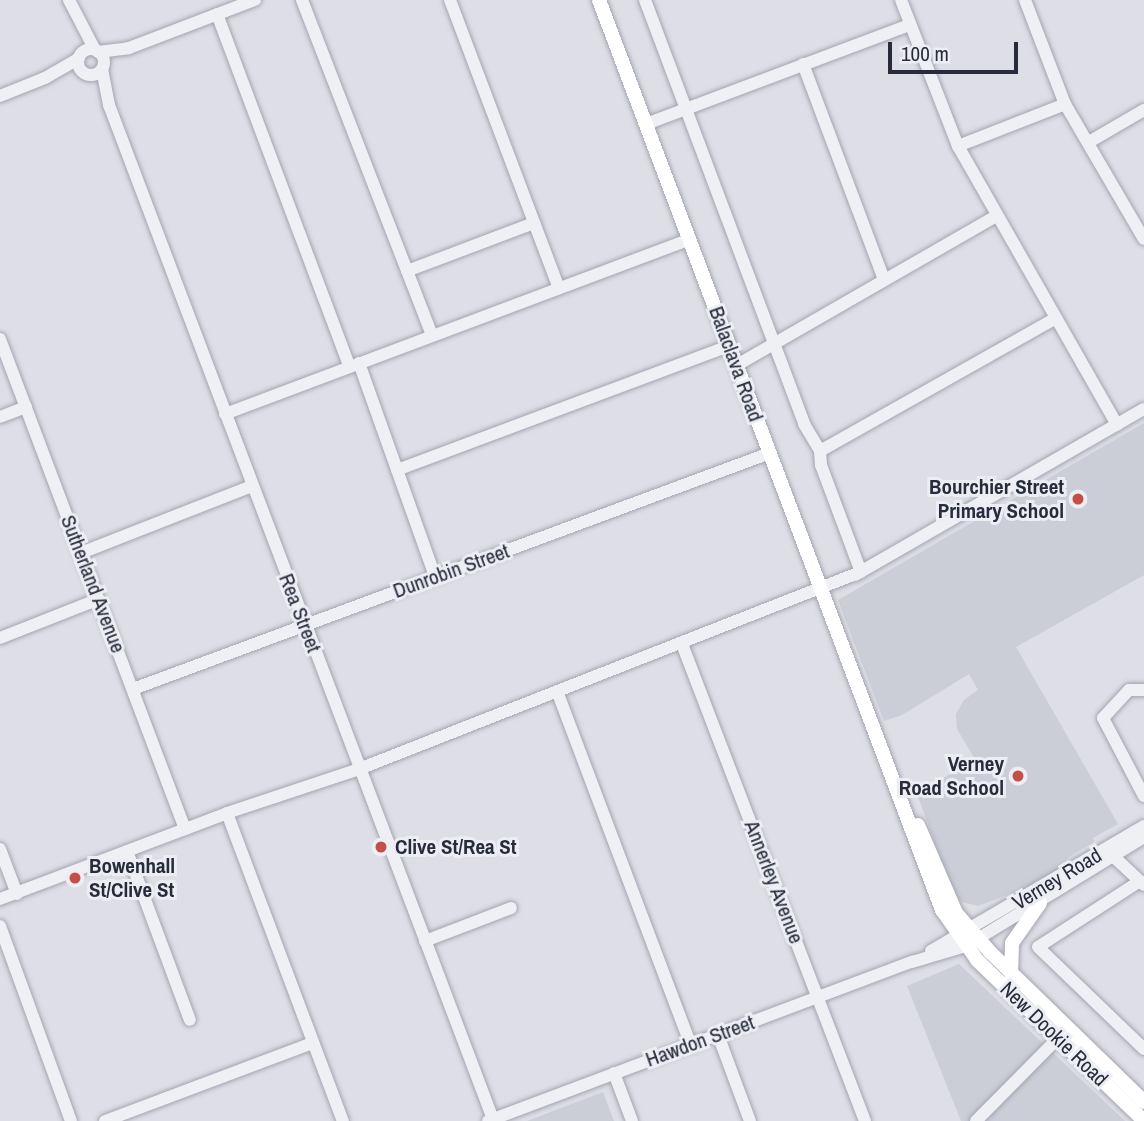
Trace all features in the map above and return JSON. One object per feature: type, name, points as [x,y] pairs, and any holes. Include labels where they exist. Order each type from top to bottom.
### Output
[{"type":"main road","name":"Balaclava Road","points":[[600,0],[875,728],[896,768],[949,903],[968,938]]},
{"type":"main road","points":[[1012,974],[1012,943],[1040,903]]},
{"type":"main road","name":"New Dookie Road","points":[[968,938],[1012,974],[1144,1102]]},
{"type":"main road","name":"New Dookie Road","points":[[968,938],[1059,1038],[1144,1121]]},
{"type":"street","points":[[69,0],[74,14],[96,51]]},
{"type":"street","points":[[45,79],[86,74],[103,67],[129,48],[255,0]]},
{"type":"street","points":[[302,0],[432,336]]},
{"type":"street","points":[[450,0],[559,288]]},
{"type":"street","name":"Balaclava Road","points":[[645,0],[810,440],[820,450],[821,466],[859,572]]},
{"type":"street","points":[[901,0],[958,146],[1117,425]]},
{"type":"street","points":[[1025,0],[1065,104],[1144,239]]},
{"type":"street","points":[[74,14],[80,57]]},
{"type":"street","points":[[217,14],[397,470],[435,577]]},
{"type":"street","points":[[646,124],[910,25]]},
{"type":"street","points":[[0,96],[45,79],[80,57],[96,51],[129,48]]},
{"type":"street","name":"Rea Street","points":[[96,51],[103,67],[109,105],[490,1120]]},
{"type":"street","name":"Rea Street","points":[[80,57],[86,74],[109,105]]},
{"type":"street","points":[[803,64],[884,279]]},
{"type":"street","points":[[958,146],[1065,104]]},
{"type":"street","points":[[1089,142],[1144,110]]},
{"type":"street","points":[[737,365],[996,216]]},
{"type":"street","points":[[407,271],[534,223]]},
{"type":"street","points":[[225,414],[690,239]]},
{"type":"street","points":[[820,450],[1056,318]]},
{"type":"street","name":"Sutherland Avenue","points":[[0,339],[186,829]]},
{"type":"street","points":[[397,470],[729,346]]},
{"type":"street","points":[[0,417],[26,407]]},
{"type":"street","points":[[0,900],[822,592],[1144,409]]},
{"type":"street","name":"Dunrobin Street","points":[[133,689],[770,453]]},
{"type":"street","points":[[81,553],[252,486]]},
{"type":"street","points":[[0,638],[99,599]]},
{"type":"street","name":"Annerley Avenue","points":[[682,644],[865,1121]]},
{"type":"street","points":[[1144,691],[1129,690],[1103,718],[1144,796]]},
{"type":"street","points":[[557,691],[691,1045]]},
{"type":"street","points":[[228,813],[343,1121]]},
{"type":"street","name":"Verney Road","points":[[968,938],[1144,826]]},
{"type":"street","name":"Verney Road","points":[[968,938],[1040,903],[1144,837]]},
{"type":"street","points":[[0,849],[17,894]]},
{"type":"street","points":[[127,851],[190,1020]]},
{"type":"street","points":[[1113,856],[1142,883],[1038,947],[1144,1048]]},
{"type":"street","points":[[425,941],[511,908]]},
{"type":"street","points":[[0,926],[71,1121]]},
{"type":"street","name":"Hawdon Street","points":[[490,1120],[968,938]]},
{"type":"street","points":[[718,1035],[750,1121]]},
{"type":"street","points":[[976,1121],[1059,1038]]},
{"type":"street","points":[[105,1121],[313,1044]]},
{"type":"street","points":[[614,1073],[632,1121]]},
{"type":"shaded area","points":[[1144,423],[1144,575],[1016,647],[1118,824],[1093,838],[1094,842],[1070,856],[1062,866],[1021,890],[978,906],[962,902],[954,894],[917,794],[975,759],[957,729],[956,714],[964,700],[978,690],[969,674],[902,715],[884,721],[838,600]]},
{"type":"shaded area","points":[[959,964],[1125,1121],[961,1121],[907,986]]},
{"type":"shaded area","points":[[603,1092],[614,1121],[527,1121]]},
{"type":"place","name":"Bourchier Street Primary School","points":[[1078,499]]},
{"type":"place","name":"Verney Road School","points":[[1018,776]]},
{"type":"place","name":"Clive St/Rea St","points":[[381,847]]},
{"type":"place","name":"Bowenhall St/Clive St","points":[[75,878]]}]
